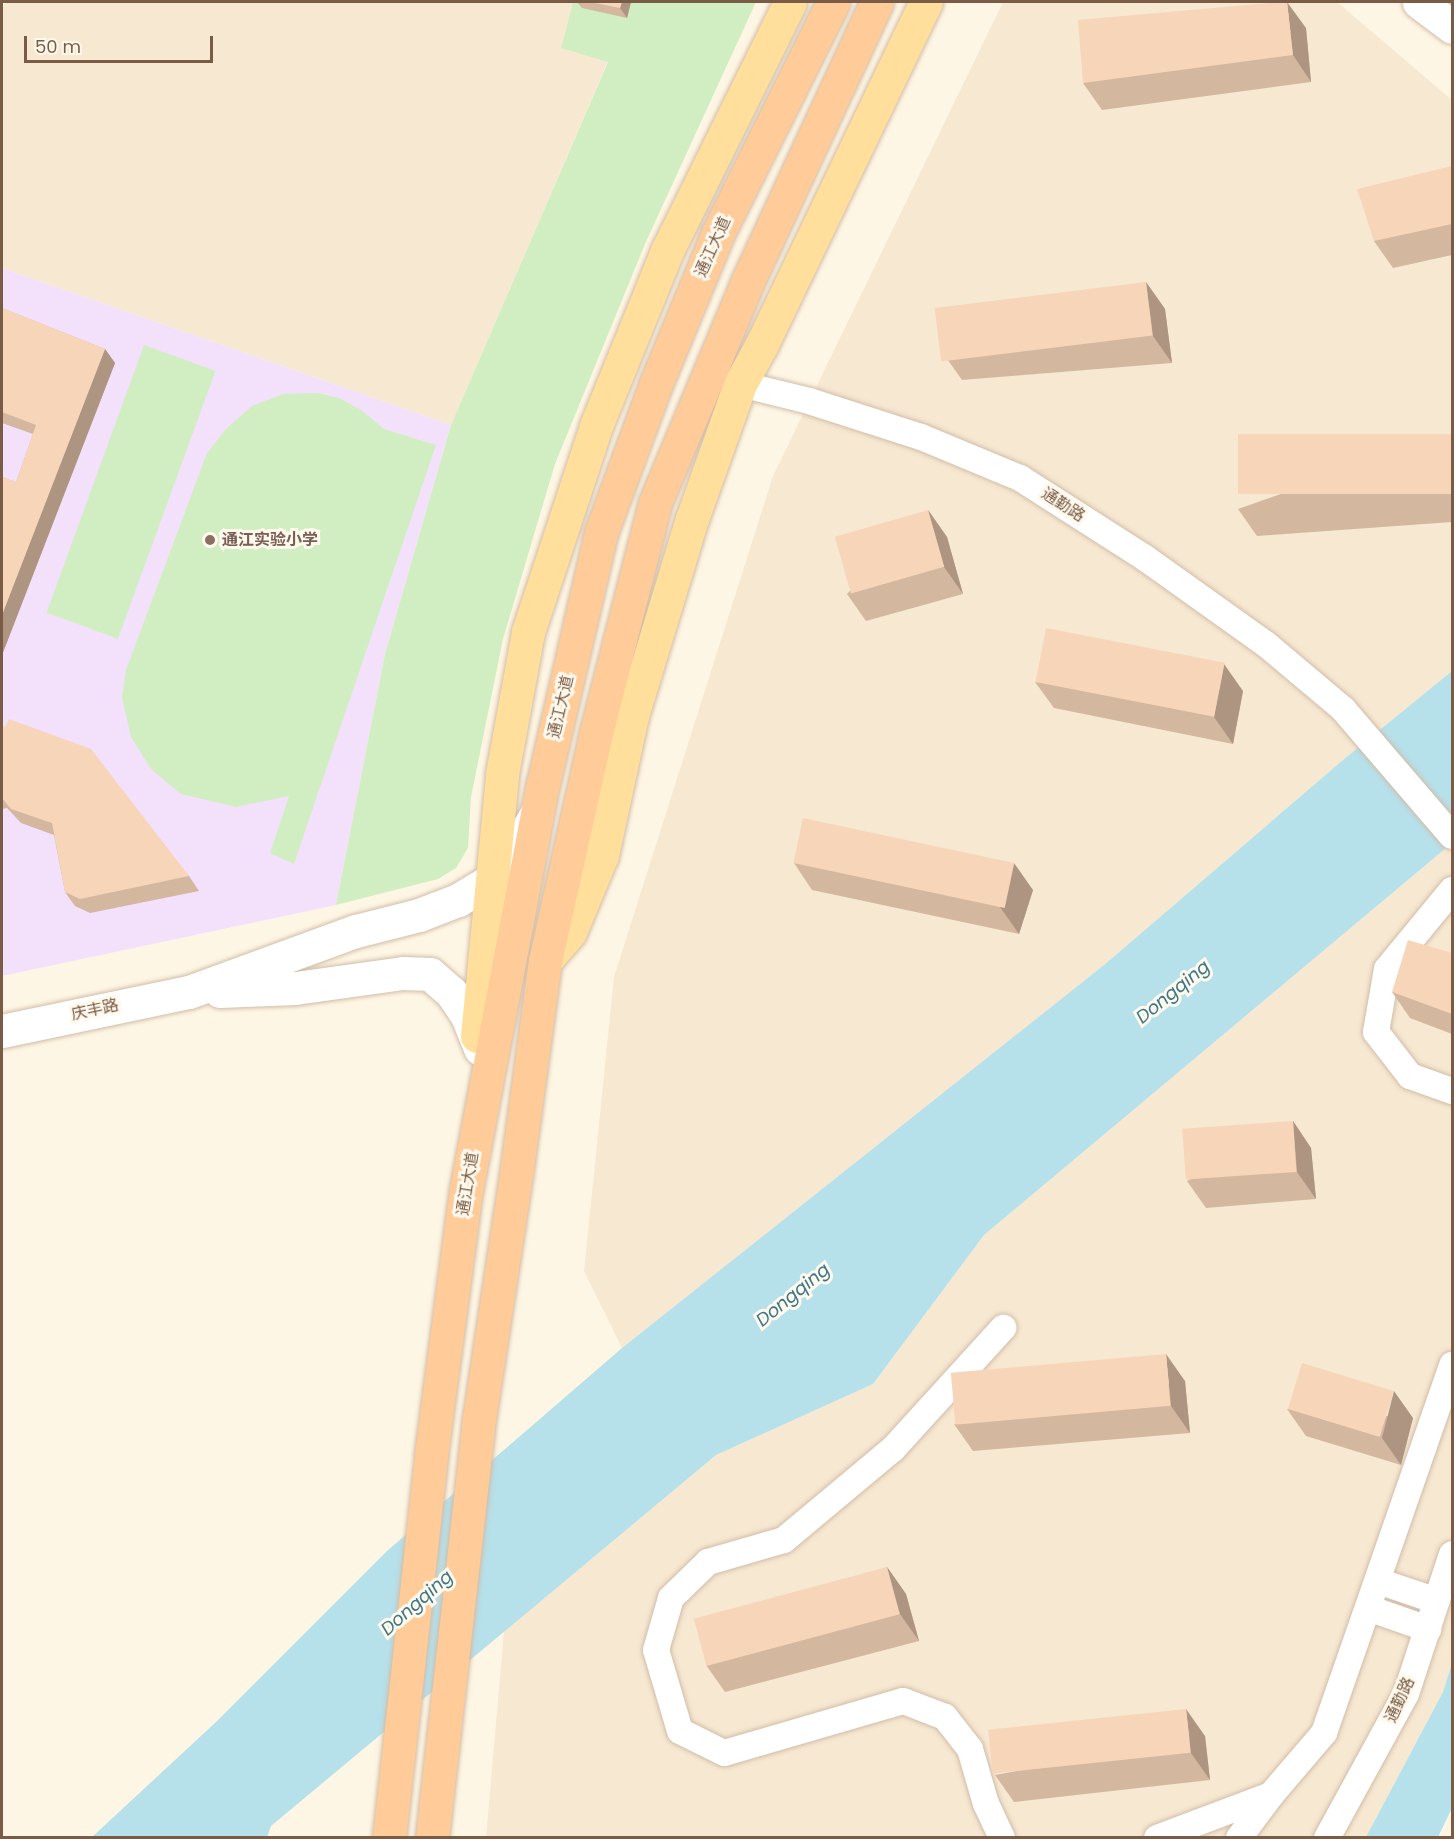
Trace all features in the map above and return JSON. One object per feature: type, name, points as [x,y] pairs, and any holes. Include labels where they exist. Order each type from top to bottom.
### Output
[{"type":"highway","name":"通江大道","points":[[389,1838],[431,1455],[466,1190],[538,811],[601,533],[655,386],[718,233],[832,2]]},
{"type":"highway","points":[[432,1838],[478,1426],[516,1175],[545,961],[597,729],[655,503],[750,275],[877,2]]},
{"type":"main road","points":[[477,1036],[502,774],[528,632],[596,426],[668,249],[789,2]]},
{"type":"main road","points":[[545,961],[570,932],[602,855],[632,716],[692,519],[740,384],[762,344],[926,2]]},
{"type":"main road","points":[[1419,2],[1452,27]]},
{"type":"main road","points":[[189,992],[356,931],[419,915],[458,900],[490,881],[516,850],[538,811]]},
{"type":"main road","points":[[189,992],[296,988],[403,973],[430,975],[451,992],[477,1036],[488,1078]]},
{"type":"main road","name":"庆丰路","points":[[2,1031],[189,992]]},
{"type":"street","name":"通勤路","points":[[740,384],[809,401],[921,437],[1020,478],[1146,558],[1267,645],[1343,709],[1452,836]]},
{"type":"street","points":[[1452,890],[1387,969],[1376,1032],[1410,1076],[1452,1092]]},
{"type":"street","points":[[1002,1838],[986,1804],[970,1749],[945,1717],[903,1701],[724,1753],[680,1731],[656,1650],[671,1598],[708,1562],[784,1540],[893,1449],[1003,1328]]},
{"type":"street","points":[[1239,1838],[1271,1795],[1324,1734],[1452,1365]]},
{"type":"street","name":"通勤路","points":[[1327,1838],[1406,1694],[1452,1554]]},
{"type":"street","points":[[1378,1581],[1437,1601]]},
{"type":"street","points":[[1368,1608],[1428,1629]]},
{"type":"street","points":[[1157,1838],[1271,1795]]},
{"type":"shaded area","points":[[5,2],[573,2],[561,48],[608,61],[451,425],[2,268],[2,10]]},
{"type":"shaded area","points":[[1003,2],[1337,2],[1452,100],[1452,671],[1343,760],[1104,965],[622,1348],[584,1271],[614,977],[773,476]]},
{"type":"shaded area","name":"通江实验小学","points":[[2,268],[451,425],[385,654],[336,905],[2,976]]},
{"type":"shaded area","points":[[1452,843],[1452,1663],[1443,1692],[1366,1837],[486,1838],[504,1631],[716,1455],[873,1384],[984,1235]]},
{"type":"green space","points":[[573,2],[756,2],[645,244],[555,464],[503,639],[471,797],[468,848],[456,868],[438,879],[336,905],[385,654],[451,425],[608,62],[561,48]]},
{"type":"green space","points":[[144,345],[215,371],[118,639],[47,613]]},
{"type":"green space","points":[[317,393],[339,398],[361,410],[384,429],[436,445],[294,864],[270,853],[289,796],[236,807],[181,794],[151,769],[131,737],[122,698],[126,670],[207,453],[226,429],[252,406],[283,394]]},
{"type":"water","name":"Dongqing","points":[[1452,671],[1452,843],[984,1235],[873,1384],[716,1455],[271,1826],[267,1837],[91,1838],[216,1722],[387,1551],[622,1348],[1104,965],[1343,760]]},
{"type":"water","points":[[1452,1663],[1452,1808],[1438,1837],[1366,1837],[1443,1692]]},
{"type":"building","points":[[590,2],[622,2],[620,8]]},
{"type":"building","points":[[1287,2],[1293,55],[1083,83],[1078,20]]},
{"type":"building","points":[[1452,166],[1452,224],[1374,241],[1357,189]]},
{"type":"building","points":[[1146,282],[1153,336],[941,362],[935,308]]},
{"type":"building","points":[[2,308],[105,349],[2,615],[2,477],[16,482],[36,425],[2,412]]},
{"type":"building","points":[[1238,434],[1452,434],[1452,494],[1238,494]]},
{"type":"building","points":[[928,510],[944,567],[851,593],[835,537]]},
{"type":"building","points":[[1046,628],[1225,663],[1214,717],[1036,682]]},
{"type":"building","points":[[9,719],[91,749],[189,876],[80,899],[65,892],[52,823],[11,809],[2,798],[2,726],[5,727]]},
{"type":"building","points":[[803,818],[1014,863],[1005,908],[793,863]]},
{"type":"building","points":[[1408,940],[1452,953],[1452,1014],[1392,992]]},
{"type":"building","points":[[1293,1121],[1297,1172],[1186,1180],[1182,1129]]},
{"type":"building","points":[[1166,1354],[1171,1406],[955,1425],[951,1373]]},
{"type":"building","points":[[1302,1363],[1394,1391],[1380,1437],[1288,1409]]},
{"type":"building","points":[[887,1567],[900,1614],[706,1666],[694,1619]]},
{"type":"building","points":[[1186,1709],[1191,1753],[993,1774],[988,1730]]},
{"type":"place","name":"通江实验小学","points":[[210,540]]}]
